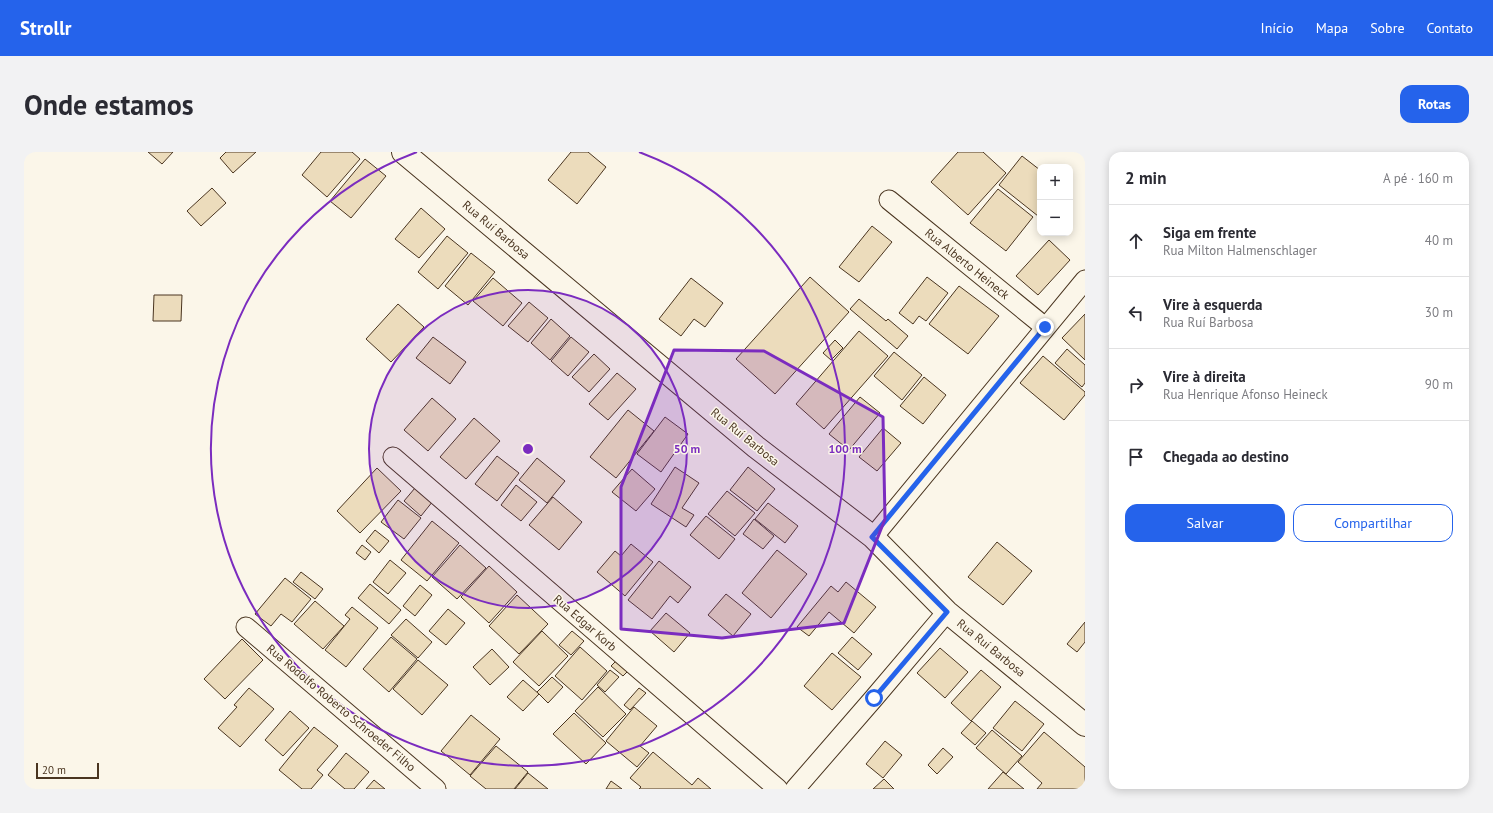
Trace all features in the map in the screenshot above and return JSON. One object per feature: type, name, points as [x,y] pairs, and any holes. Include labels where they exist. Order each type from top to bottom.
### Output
[{"type":"main road","name":"Rua Ruí Barbosa","points":[[403,152],[756,447],[872,537],[947,612],[1085,725]]},
{"type":"street","name":"Rua Alberto Heineck","points":[[889,200],[1045,327]]},
{"type":"street","points":[[872,537],[1085,280]]},
{"type":"street","name":"Rua Edgar Korb","points":[[393,457],[778,789]]},
{"type":"street","points":[[795,789],[947,612]]},
{"type":"street","name":"Rua Rodolfo Roberto Schroeder Filho","points":[[246,627],[436,789]]},
{"type":"highlighted area","points":[[674,350],[764,351],[883,417],[885,519],[844,623],[722,638],[621,629],[621,487]]},
{"type":"building","points":[[148,152],[173,152],[162,164]]},
{"type":"building","points":[[226,152],[256,152],[233,173],[220,158]]},
{"type":"building","points":[[321,152],[352,152],[360,159],[327,197],[302,175]]},
{"type":"building","points":[[571,152],[588,152],[606,167],[577,204],[548,180]]},
{"type":"building","points":[[958,152],[983,152],[1006,173],[968,215],[931,182]]},
{"type":"building","points":[[1022,156],[1037,168],[1037,215],[999,185]]},
{"type":"building","points":[[365,159],[386,176],[351,218],[330,201]]},
{"type":"building","points":[[212,188],[226,203],[201,226],[187,211]]},
{"type":"building","points":[[998,189],[1033,217],[1006,251],[970,223]]},
{"type":"building","points":[[421,208],[445,229],[419,258],[395,239]]},
{"type":"building","points":[[872,226],[892,242],[859,282],[839,267]]},
{"type":"building","points":[[447,236],[468,253],[438,289],[418,272]]},
{"type":"building","points":[[1049,240],[1070,260],[1038,295],[1016,276]]},
{"type":"building","points":[[471,253],[495,272],[468,305],[445,286]]},
{"type":"building","points":[[810,277],[849,312],[775,394],[736,359]]},
{"type":"building","points":[[927,277],[948,293],[926,321],[919,316],[913,324],[899,313]]},
{"type":"building","points":[[493,278],[522,303],[503,326],[473,301]]},
{"type":"building","points":[[691,278],[723,303],[705,327],[694,319],[681,336],[659,319]]},
{"type":"building","points":[[959,286],[999,316],[968,354],[929,324]]},
{"type":"building","points":[[154,295],[182,295],[181,321],[153,321]]},
{"type":"building","points":[[859,299],[886,321],[888,319],[908,336],[897,349],[850,309]]},
{"type":"building","points":[[529,302],[548,318],[528,342],[508,326]]},
{"type":"building","points":[[398,304],[424,327],[391,362],[366,339]]},
{"type":"building","points":[[1085,314],[1085,360],[1062,338]]},
{"type":"building","points":[[551,319],[570,336],[550,360],[531,343]]},
{"type":"building","points":[[859,331],[888,356],[824,429],[796,404]]},
{"type":"building","points":[[433,337],[466,362],[450,384],[416,358]]},
{"type":"building","points":[[571,337],[589,352],[568,376],[551,361]]},
{"type":"building","points":[[835,340],[843,348],[831,360],[823,353]]},
{"type":"building","points":[[1067,349],[1085,365],[1085,383],[1082,387],[1055,363]]},
{"type":"building","points":[[894,352],[922,375],[902,400],[874,376]]},
{"type":"building","points":[[594,354],[610,369],[589,392],[572,377]]},
{"type":"building","points":[[1043,356],[1085,392],[1085,395],[1064,420],[1020,383]]},
{"type":"building","points":[[617,373],[636,389],[608,420],[589,404]]},
{"type":"building","points":[[924,377],[946,395],[923,424],[900,406]]},
{"type":"building","points":[[860,397],[880,413],[849,450],[829,434]]},
{"type":"building","points":[[432,398],[456,419],[428,451],[404,430]]},
{"type":"building","points":[[628,410],[654,431],[616,478],[590,457]]},
{"type":"building","points":[[665,417],[688,434],[661,472],[637,454]]},
{"type":"building","points":[[474,418],[500,441],[466,479],[440,457]]},
{"type":"building","points":[[883,428],[901,443],[877,471],[859,457]]},
{"type":"building","points":[[497,456],[519,473],[497,501],[475,484]]},
{"type":"building","points":[[537,458],[565,481],[547,503],[519,480]]},
{"type":"building","points":[[675,467],[699,483],[682,508],[694,515],[686,527],[651,504]]},
{"type":"building","points":[[748,467],[775,489],[757,511],[730,490]]},
{"type":"building","points":[[377,468],[401,491],[360,533],[337,511]]},
{"type":"building","points":[[632,469],[655,489],[636,511],[612,492]]},
{"type":"building","points":[[516,485],[537,502],[521,521],[501,505]]},
{"type":"building","points":[[415,488],[433,501],[421,516],[404,501]]},
{"type":"building","points":[[727,491],[755,513],[735,536],[708,514]]},
{"type":"building","points":[[553,497],[582,522],[559,550],[529,525]]},
{"type":"building","points":[[398,500],[421,518],[404,539],[381,522]]},
{"type":"building","points":[[768,503],[798,526],[785,543],[755,519]]},
{"type":"building","points":[[706,516],[735,539],[719,559],[690,535]]},
{"type":"building","points":[[754,519],[774,536],[763,549],[743,534]]},
{"type":"building","points":[[432,521],[459,543],[427,581],[401,560]]},
{"type":"building","points":[[375,530],[389,541],[379,553],[366,541]]},
{"type":"building","points":[[997,542],[1032,571],[1003,605],[968,577]]},
{"type":"building","points":[[631,544],[653,562],[625,596],[597,572],[615,551],[621,556]]},
{"type":"building","points":[[362,545],[371,552],[365,560],[356,553]]},
{"type":"building","points":[[460,545],[486,568],[457,599],[432,577]]},
{"type":"building","points":[[777,550],[807,574],[771,618],[742,593]]},
{"type":"building","points":[[390,560],[406,573],[388,594],[373,582]]},
{"type":"building","points":[[659,561],[691,587],[678,603],[670,596],[652,619],[628,600]]},
{"type":"building","points":[[489,566],[517,592],[489,623],[461,597]]},
{"type":"building","points":[[301,572],[323,589],[315,599],[293,582]]},
{"type":"building","points":[[285,578],[311,599],[292,622],[281,614],[271,626],[255,614]]},
{"type":"building","points":[[846,582],[876,607],[854,633],[829,612],[809,636],[797,627],[831,586],[838,592]]},
{"type":"building","points":[[370,584],[401,610],[389,624],[358,598]]},
{"type":"building","points":[[420,585],[432,595],[415,616],[403,606]]},
{"type":"building","points":[[726,594],[751,614],[733,636],[708,615]]},
{"type":"building","points":[[517,595],[548,624],[519,654],[489,626]]},
{"type":"building","points":[[315,601],[344,626],[323,649],[294,624]]},
{"type":"building","points":[[352,607],[378,628],[346,667],[325,650],[350,619],[345,615]]},
{"type":"building","points":[[448,609],[465,623],[446,645],[429,631]]},
{"type":"building","points":[[666,613],[690,633],[674,652],[650,631]]},
{"type":"building","points":[[406,619],[432,642],[418,658],[391,635]]},
{"type":"building","points":[[1085,622],[1085,642],[1077,652],[1067,644]]},
{"type":"building","points":[[542,631],[568,656],[539,686],[513,662]]},
{"type":"building","points":[[572,631],[584,641],[571,655],[559,645]]},
{"type":"building","points":[[391,637],[417,659],[389,692],[363,669]]},
{"type":"building","points":[[852,637],[872,654],[858,670],[838,653]]},
{"type":"building","points":[[242,639],[263,660],[225,699],[204,679]]},
{"type":"building","points":[[580,647],[607,671],[582,700],[555,676]]},
{"type":"building","points":[[940,648],[968,672],[945,698],[917,673]]},
{"type":"building","points":[[492,649],[509,667],[490,685],[473,667]]},
{"type":"building","points":[[832,653],[861,677],[832,710],[804,686]]},
{"type":"building","points":[[418,660],[448,685],[422,715],[393,689]]},
{"type":"building","points":[[616,661],[628,671],[623,676],[611,666]]},
{"type":"building","points":[[610,670],[619,677],[605,692],[597,685]]},
{"type":"building","points":[[981,670],[1001,687],[971,721],[951,703]]},
{"type":"building","points":[[552,677],[563,687],[548,703],[537,692]]},
{"type":"building","points":[[523,680],[539,694],[523,711],[507,697]]},
{"type":"building","points":[[598,687],[626,714],[603,737],[575,711]]},
{"type":"building","points":[[249,688],[274,709],[240,747],[218,728],[237,707],[234,705]]},
{"type":"building","points":[[639,688],[646,693],[630,710],[624,705]]},
{"type":"building","points":[[1015,701],[1044,724],[1022,751],[993,728]]},
{"type":"building","points":[[634,707],[657,726],[640,746],[649,753],[637,767],[606,741]]},
{"type":"building","points":[[290,711],[309,728],[283,756],[265,740]]},
{"type":"building","points":[[574,713],[606,743],[586,764],[553,734]]},
{"type":"building","points":[[471,715],[500,739],[470,775],[441,751]]},
{"type":"building","points":[[972,721],[986,733],[975,745],[961,733]]},
{"type":"building","points":[[314,727],[338,746],[317,770],[323,775],[311,789],[302,789],[279,770]]},
{"type":"building","points":[[992,730],[1022,756],[1006,774],[976,748]]},
{"type":"building","points":[[1044,732],[1085,767],[1085,789],[1037,789],[1042,783],[1018,762]]},
{"type":"building","points":[[885,741],[902,755],[883,778],[866,764]]},
{"type":"building","points":[[496,746],[528,772],[514,789],[486,789],[470,776]]},
{"type":"building","points":[[943,748],[953,757],[937,774],[928,765]]},
{"type":"building","points":[[653,752],[692,785],[698,778],[711,789],[639,789],[641,787],[630,778]]},
{"type":"building","points":[[346,753],[369,772],[354,789],[345,789],[328,775]]},
{"type":"building","points":[[1003,772],[1024,789],[988,789]]},
{"type":"building","points":[[528,773],[548,789],[515,789]]},
{"type":"building","points":[[884,779],[894,789],[873,789]]},
{"type":"building","points":[[374,780],[385,789],[366,789]]},
{"type":"building","points":[[611,781],[622,789],[606,789]]},
{"type":"route","points":[[874,698],[947,612],[872,537],[1045,327]]}]
